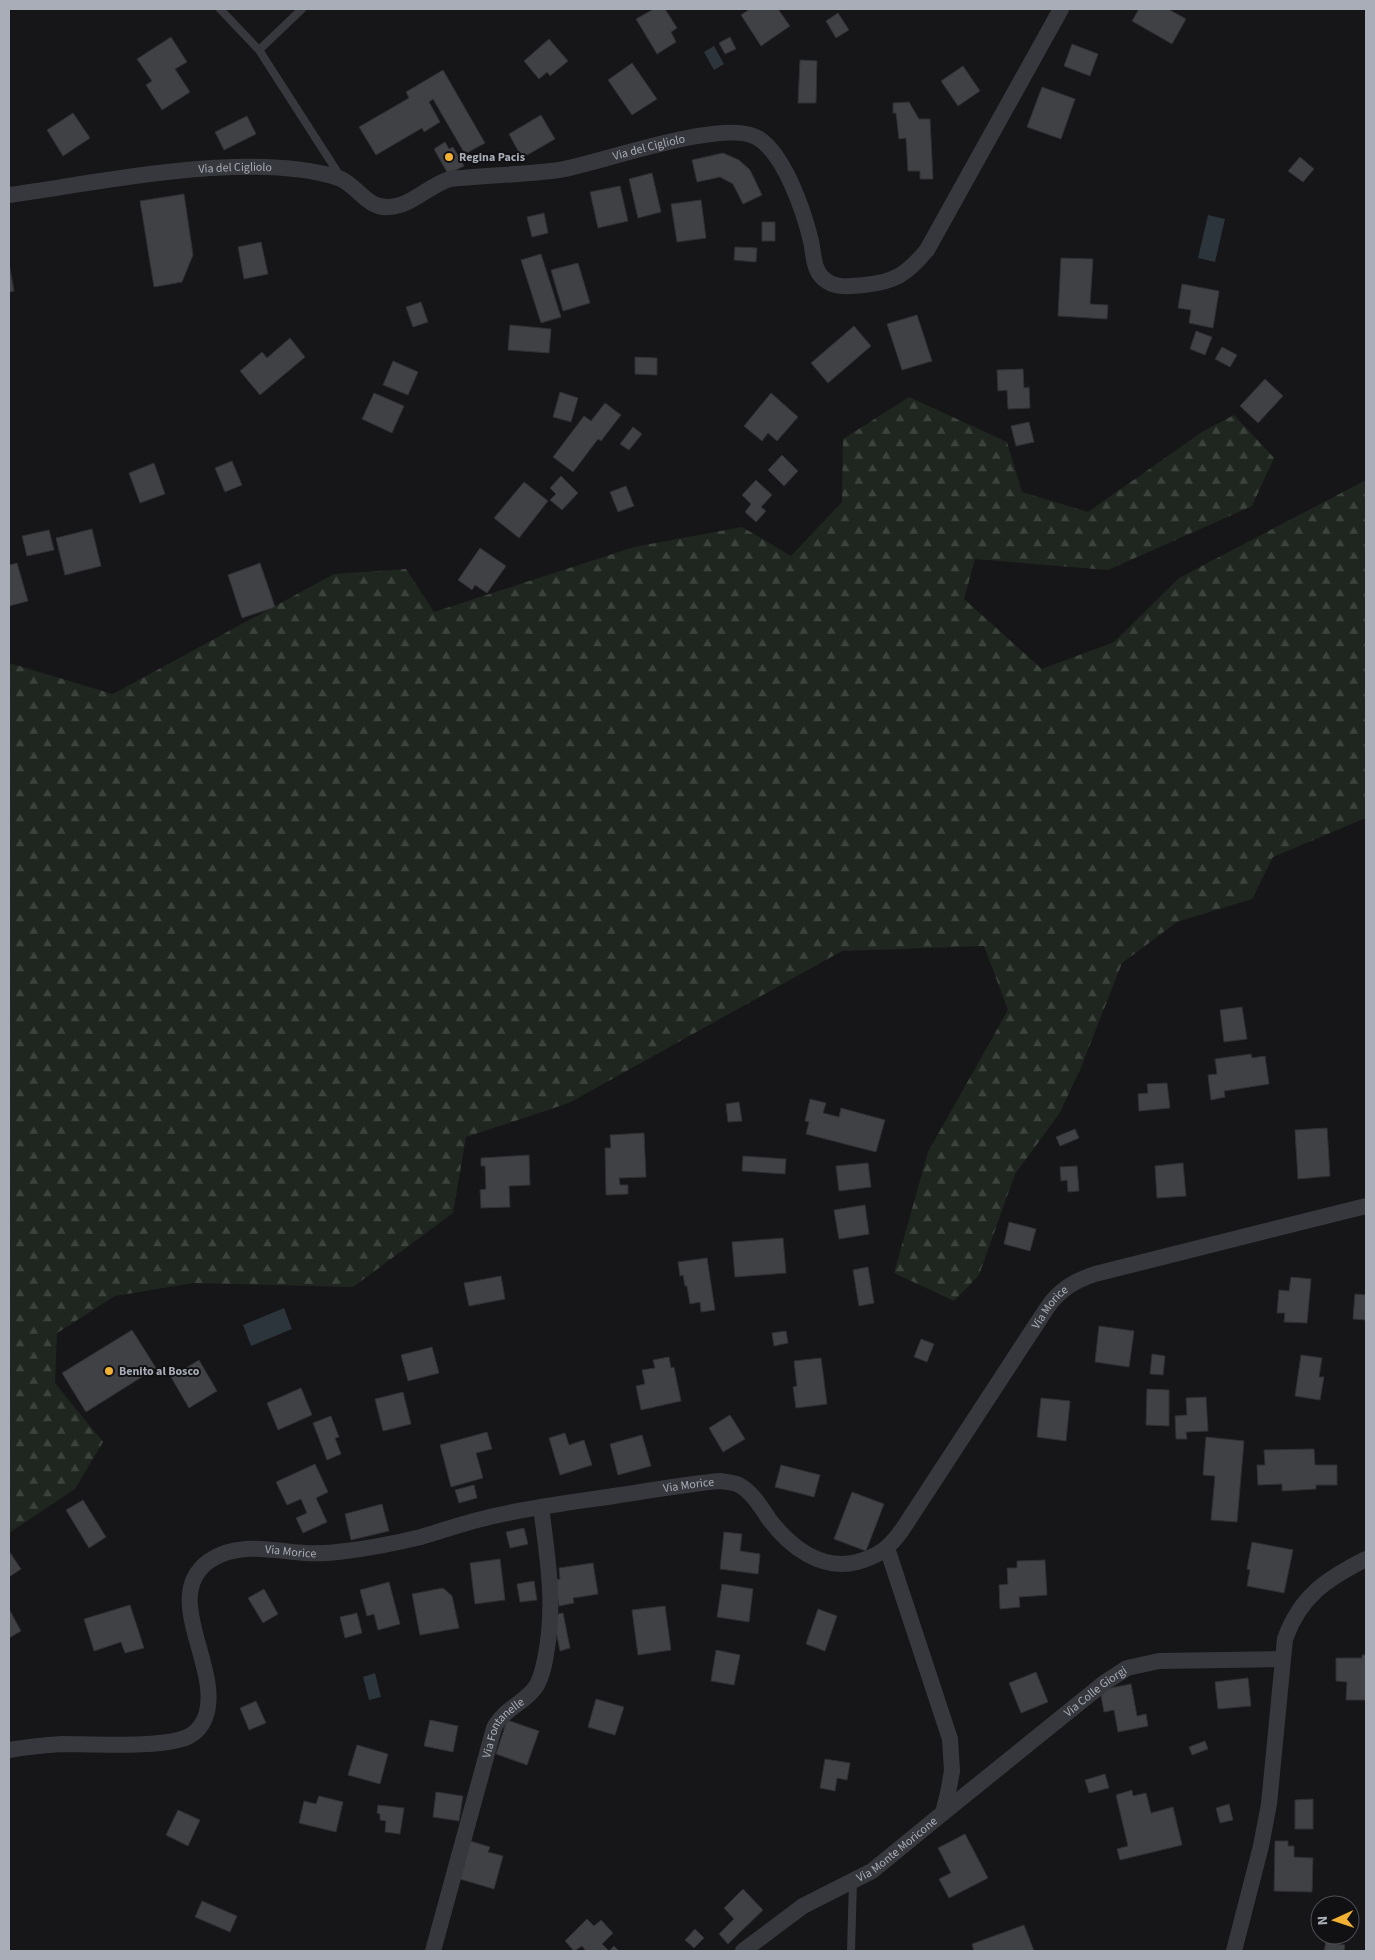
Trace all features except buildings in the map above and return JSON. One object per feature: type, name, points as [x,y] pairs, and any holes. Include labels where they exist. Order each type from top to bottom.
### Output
[{"type":"street","name":"Via del Cigliolo","points":[[9,195],[162,174],[249,168],[322,173],[343,180],[371,203],[382,207],[391,207],[413,199],[438,183],[450,179],[559,170],[695,137],[725,133],[746,134],[764,142],[785,172],[803,214],[815,267],[820,276],[829,283],[840,286],[882,283],[906,273],[927,250],[1061,9]]},
{"type":"street","name":"Via Morice","points":[[9,1750],[61,1744],[154,1743],[175,1741],[193,1734],[204,1720],[208,1709],[209,1696],[204,1663],[191,1617],[190,1592],[192,1581],[199,1571],[216,1557],[236,1551],[256,1549],[313,1553],[347,1551],[406,1540],[493,1516],[541,1507],[708,1482],[727,1482],[744,1488],[782,1535],[802,1552],[833,1564],[846,1564],[869,1558],[888,1548],[902,1530],[1047,1308],[1063,1289],[1095,1274],[1366,1206]]},
{"type":"street","name":"Via Fontanelle","points":[[433,1951],[494,1728],[502,1716],[532,1692],[542,1674],[549,1637],[551,1604],[541,1507]]},
{"type":"street","name":"Via Monte Moricone","points":[[743,1951],[803,1906],[872,1871],[943,1813],[952,1771],[950,1739],[888,1548]]},
{"type":"street","points":[[1234,1951],[1268,1812],[1274,1764],[1282,1659],[1288,1631],[1312,1595],[1336,1575],[1366,1559]]},
{"type":"street","name":"Via Colle Giorgi","points":[[943,1813],[1119,1672],[1135,1666],[1159,1661],[1282,1659]]},
{"type":"lane","points":[[220,9],[259,50],[343,180]]},
{"type":"lane","points":[[259,50],[302,9]]},
{"type":"lane","points":[[851,1951],[853,1881]]},
{"type":"green space","points":[[909,397],[1007,442],[1022,492],[1088,512],[1202,432],[1234,415],[1274,458],[1252,506],[1108,570],[975,559],[964,599],[1042,669],[1114,642],[1179,578],[1366,480],[1366,818],[1273,857],[1252,899],[1177,922],[1122,963],[1080,1070],[1059,1114],[1015,1174],[979,1275],[954,1301],[894,1273],[928,1152],[1008,1010],[984,946],[842,951],[569,1103],[466,1137],[453,1213],[353,1287],[193,1283],[115,1296],[57,1333],[55,1383],[103,1442],[75,1489],[9,1533],[9,663],[113,694],[334,574],[406,569],[434,612],[634,547],[742,527],[791,556],[842,502],[843,439]]},
{"type":"shaded area","points":[[714,46],[724,64],[714,70],[704,52]]},
{"type":"shaded area","points":[[1208,215],[1225,219],[1215,262],[1198,258]]},
{"type":"shaded area","points":[[284,1308],[292,1329],[251,1346],[243,1325]]},
{"type":"shaded area","points":[[375,1673],[381,1697],[369,1700],[363,1677]]},
{"type":"place","name":"Regina Pacis","points":[[449,157]]},
{"type":"place","name":"Benito al Bosco","points":[[109,1371]]}]
